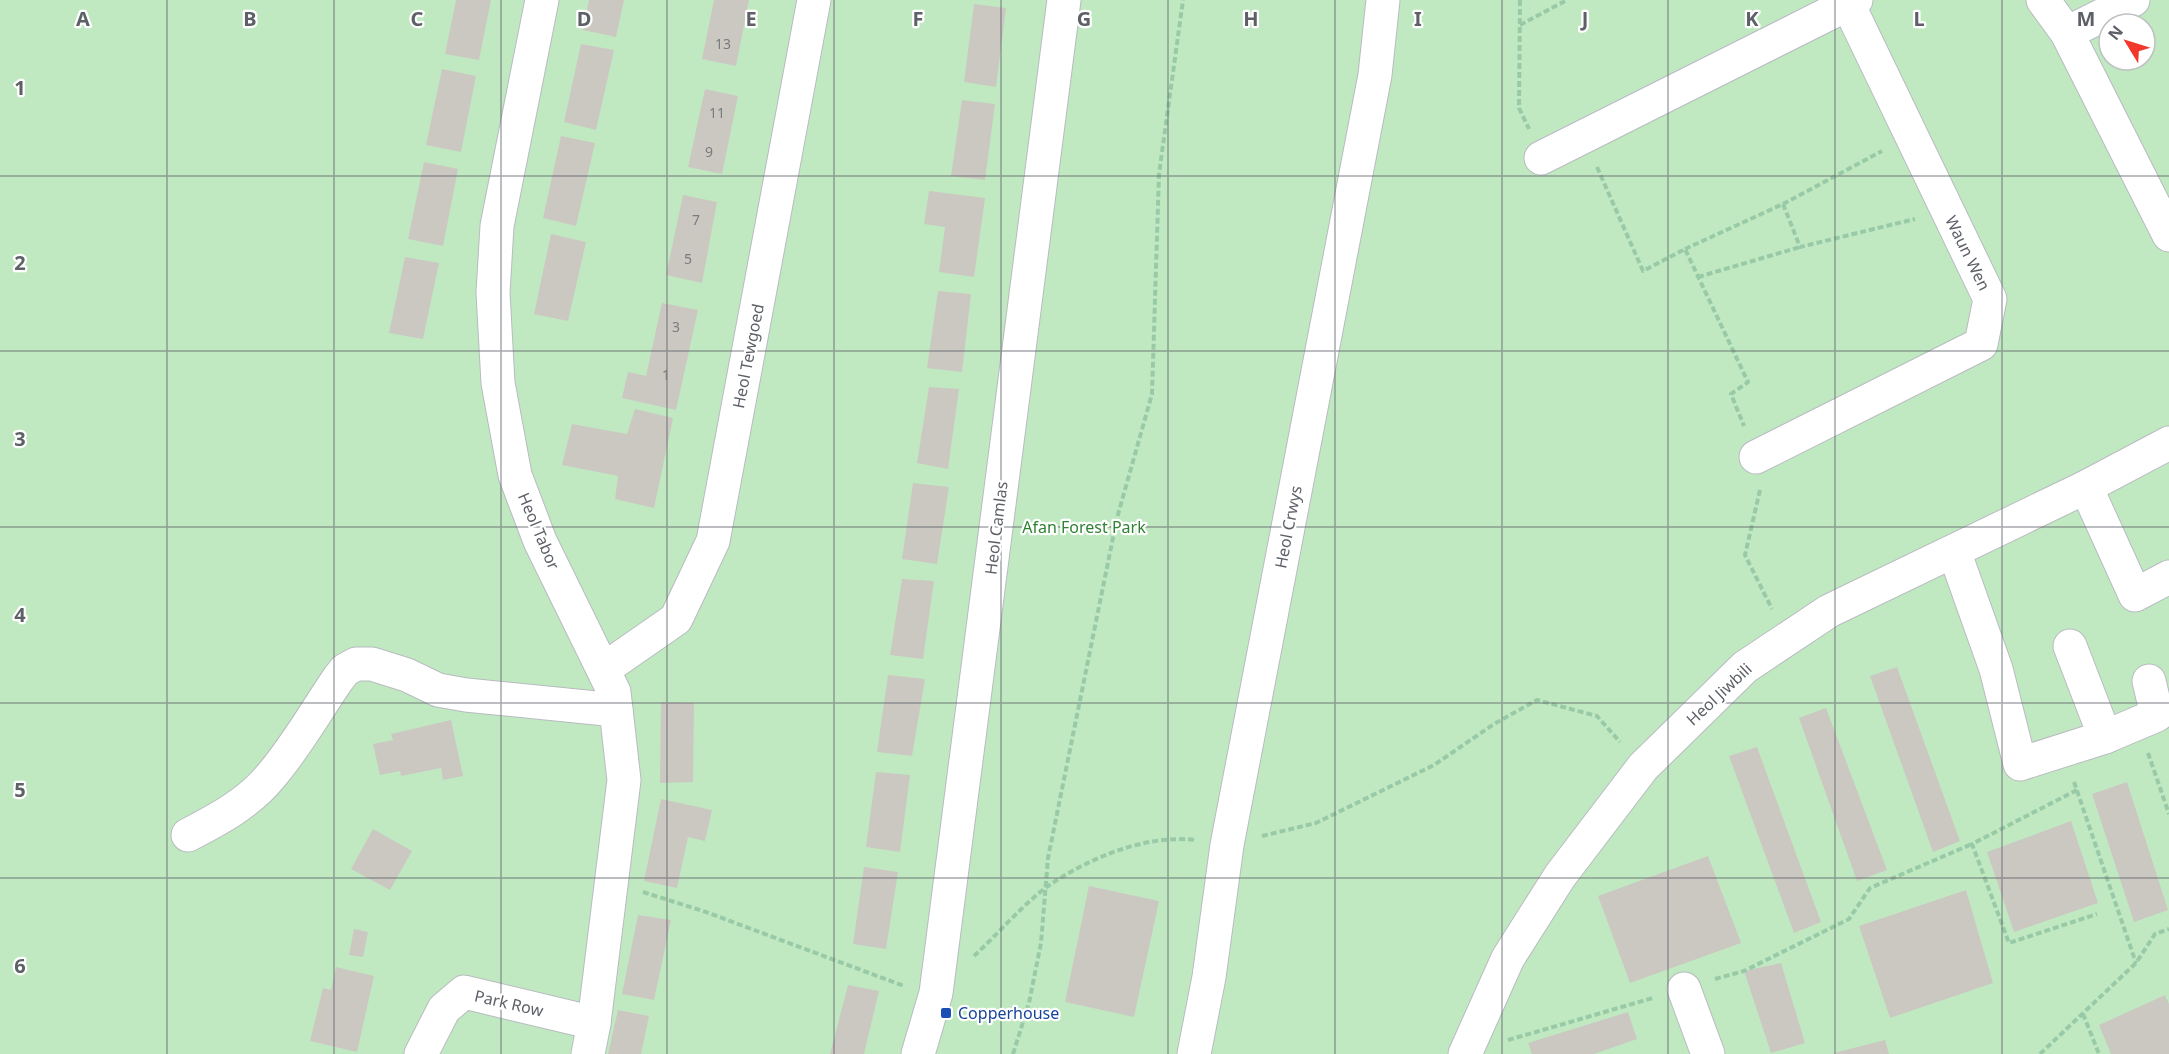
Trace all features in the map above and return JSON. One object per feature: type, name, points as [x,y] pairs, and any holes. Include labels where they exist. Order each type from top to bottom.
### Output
[{"type":"street","name":"Heol Tabor","points":[[542,0],[496,226],[493,293],[498,382],[515,475],[540,541],[614,692],[624,780],[591,1038]]},
{"type":"street","name":"Heol Tewgoed","points":[[604,669],[676,619],[713,542],[814,0]]},
{"type":"street","name":"Heol Camlas","points":[[918,1054],[936,993],[1064,0]]},
{"type":"street","name":"Heol Crwys","points":[[1194,1054],[1209,977],[1227,845],[1375,75],[1383,0]]},
{"type":"street","points":[[2043,0],[2067,33],[2169,235]]},
{"type":"street","points":[[2067,33],[2133,0]]},
{"type":"street","name":"Waun Wen","points":[[1541,158],[1852,2],[1990,299],[1981,344],[1756,457]]},
{"type":"street","name":"Heol Jiwbili","points":[[1465,1053],[1508,958],[1560,876],[1643,767],[1745,667],[1829,611],[2086,487],[2169,443]]},
{"type":"street","points":[[2086,487],[2134,595],[2169,577]]},
{"type":"street","points":[[1954,551],[1996,669],[2020,764],[2105,737],[2157,715],[2149,681]]},
{"type":"street","points":[[2070,646],[2105,737]]},
{"type":"street","points":[[188,835],[217,819],[255,792],[270,777],[338,679],[345,670],[356,664],[372,664],[407,675],[438,690],[466,695],[616,710]]},
{"type":"street","points":[[1684,989],[1708,1054]]},
{"type":"street","name":"Park Row","points":[[421,1054],[444,1009],[464,992],[591,1038]]},
{"type":"path","points":[[1013,1054],[1031,993],[1041,943],[1048,858],[1117,518],[1152,394],[1159,174],[1183,0]]},
{"type":"path","points":[[1520,0],[1519,108],[1541,158]]},
{"type":"path","points":[[1520,25],[1567,0]]},
{"type":"path","points":[[1589,171],[1598,167],[1644,271],[1685,249],[1783,204],[1912,135]]},
{"type":"path","points":[[1783,204],[1800,247]]},
{"type":"path","points":[[1698,277],[1800,247],[1948,211]]},
{"type":"path","points":[[1685,249],[1748,382],[1731,394],[1764,476],[1745,555],[1787,639]]},
{"type":"path","points":[[611,882],[706,912],[899,985],[936,993],[1047,887],[1090,861],[1146,842],[1192,840],[1227,845],[1316,824],[1434,765],[1494,724],[1537,700],[1597,716],[1643,767]]},
{"type":"path","points":[[2138,723],[2169,814]]},
{"type":"path","points":[[2064,750],[2136,963]]},
{"type":"path","points":[[1465,1053],[1744,971],[1849,920],[1870,888],[1972,844],[2077,790]]},
{"type":"path","points":[[1972,844],[2009,943],[2097,914]]},
{"type":"path","points":[[2040,1054],[2136,963],[2155,934],[2169,929]]},
{"type":"path","points":[[2083,1014],[2099,1054]]},
{"type":"green space","name":"Afan Forest Park","points":[[0,0],[2169,0],[2169,1054],[0,1054]]},
{"type":"building","points":[[456,0],[491,0],[479,60],[445,54]]},
{"type":"building","points":[[589,0],[624,0],[616,37],[583,30]]},
{"type":"building","points":[[714,0],[749,0],[736,66],[702,59]]},
{"type":"building","points":[[974,4],[1006,8],[996,87],[964,82]]},
{"type":"building","points":[[581,44],[614,50],[596,130],[564,122]]},
{"type":"building","points":[[442,69],[476,76],[461,152],[426,145]]},
{"type":"building","points":[[705,89],[738,96],[722,174],[688,167]]},
{"type":"building","points":[[962,100],[995,104],[985,180],[951,176]]},
{"type":"building","points":[[561,136],[595,143],[576,226],[543,218]]},
{"type":"building","points":[[424,162],[458,169],[443,246],[408,239]]},
{"type":"building","points":[[929,191],[985,198],[974,277],[939,272],[945,227],[924,224]]},
{"type":"building","points":[[683,195],[717,202],[702,283],[666,275]]},
{"type":"building","points":[[551,234],[586,242],[568,321],[534,314]]},
{"type":"building","points":[[405,257],[439,263],[423,339],[389,333]]},
{"type":"building","points":[[938,291],[971,294],[962,372],[927,368]]},
{"type":"building","points":[[662,303],[698,310],[676,410],[622,398],[628,372],[646,376]]},
{"type":"building","points":[[929,387],[959,389],[948,469],[917,463]]},
{"type":"building","points":[[635,409],[673,418],[654,508],[615,499],[618,476],[562,465],[572,424],[627,434]]},
{"type":"building","points":[[913,483],[949,487],[937,564],[902,559]]},
{"type":"building","points":[[902,579],[934,581],[923,659],[890,655]]},
{"type":"building","points":[[1897,667],[1960,841],[1933,852],[1870,676]]},
{"type":"building","points":[[888,675],[925,679],[912,756],[877,752]]},
{"type":"building","points":[[661,702],[694,703],[693,782],[660,783]]},
{"type":"building","points":[[1826,708],[1887,870],[1857,881],[1799,718]]},
{"type":"building","points":[[451,720],[463,776],[443,780],[441,768],[401,776],[400,771],[380,775],[373,744],[393,740],[391,734]]},
{"type":"building","points":[[1757,747],[1821,922],[1794,933],[1729,756]]},
{"type":"building","points":[[876,772],[910,775],[900,852],[866,847]]},
{"type":"building","points":[[2127,782],[2168,910],[2134,922],[2092,794]]},
{"type":"building","points":[[661,799],[712,810],[705,841],[688,837],[677,888],[644,881]]},
{"type":"building","points":[[2071,821],[2098,903],[2014,932],[1987,852]]},
{"type":"building","points":[[373,829],[412,851],[390,890],[351,869]]},
{"type":"building","points":[[1708,856],[1741,943],[1630,983],[1598,896]]},
{"type":"building","points":[[864,867],[898,872],[886,949],[853,944]]},
{"type":"building","points":[[1089,886],[1159,901],[1134,1017],[1065,1002]]},
{"type":"building","points":[[1966,890],[1993,983],[1890,1018],[1859,926]]},
{"type":"building","points":[[638,915],[671,920],[654,1000],[622,994]]},
{"type":"building","points":[[354,929],[368,932],[363,957],[349,955]]},
{"type":"building","points":[[1781,963],[1805,1043],[1771,1053],[1744,971]]},
{"type":"building","points":[[336,967],[374,976],[357,1052],[310,1041],[323,988],[331,990]]},
{"type":"building","points":[[848,985],[879,991],[864,1054],[830,1054]]},
{"type":"building","points":[[2165,995],[2169,1004],[2169,1054],[2111,1054],[2099,1025]]},
{"type":"building","points":[[618,1010],[649,1016],[641,1054],[608,1054]]},
{"type":"building","points":[[1628,1012],[1637,1039],[1594,1054],[1532,1054],[1528,1043]]},
{"type":"building","points":[[1885,1040],[1889,1054],[1834,1053]]},
{"type":"place","name":"Copperhouse","points":[[946,1013]]}]
